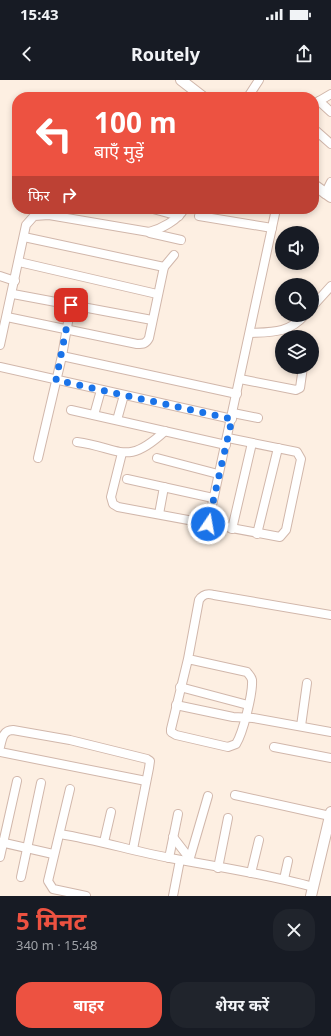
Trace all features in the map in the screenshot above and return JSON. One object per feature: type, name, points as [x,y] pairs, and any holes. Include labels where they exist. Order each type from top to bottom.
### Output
[{"type":"street","points":[[181,80],[197,92]]},
{"type":"street","points":[[251,92],[259,80]]},
{"type":"street","points":[[319,101],[331,94]]},
{"type":"street","points":[[319,105],[331,112]]},
{"type":"street","points":[[319,133],[331,144]]},
{"type":"street","points":[[319,189],[328,196],[331,182]]},
{"type":"street","points":[[172,214],[179,216]]},
{"type":"street","points":[[208,524],[275,214]]},
{"type":"street","points":[[0,345],[13,294],[26,225],[34,216],[40,215],[149,232],[181,240]]},
{"type":"street","points":[[149,232],[157,230],[179,216]]},
{"type":"street","points":[[199,216],[272,228]]},
{"type":"street","points":[[24,237],[164,266]]},
{"type":"street","points":[[7,317],[143,344],[147,342],[149,338],[164,266],[174,255]]},
{"type":"street","points":[[19,262],[158,294]]},
{"type":"street","points":[[0,276],[15,281]]},
{"type":"street","points":[[319,299],[331,286]]},
{"type":"street","points":[[13,294],[152,320]]},
{"type":"street","points":[[38,458],[62,356],[71,305]]},
{"type":"street","points":[[250,333],[274,332],[289,329],[297,322]]},
{"type":"street","points":[[62,356],[237,394]]},
{"type":"street","points":[[0,368],[124,395],[232,416],[258,418]]},
{"type":"street","points":[[240,379],[296,390],[300,388],[302,374]]},
{"type":"street","points":[[94,415],[101,390]]},
{"type":"street","points":[[117,420],[124,395]]},
{"type":"street","points":[[71,410],[165,431],[227,441],[252,443],[297,452],[301,459],[286,530],[280,537],[257,534],[118,507],[113,504],[111,497],[122,453]]},
{"type":"street","points":[[77,442],[96,444],[114,452],[122,453],[137,451],[145,448],[165,431]]},
{"type":"street","points":[[232,529],[252,443]]},
{"type":"street","points":[[257,534],[278,448]]},
{"type":"street","points":[[156,458],[218,474]]},
{"type":"street","points":[[127,479],[213,498]]},
{"type":"street","points":[[159,514],[164,487]]},
{"type":"street","points":[[188,659],[247,672],[251,676],[252,681],[248,705],[236,744],[222,746],[176,735],[171,732],[170,725],[188,659],[199,600],[202,596],[207,594],[331,615]]},
{"type":"street","points":[[301,726],[307,683]]},
{"type":"street","points":[[180,687],[248,705]]},
{"type":"street","points":[[176,705],[233,717],[301,726],[331,732]]},
{"type":"street","points":[[0,747],[3,734],[9,730],[13,730],[140,756],[150,761],[133,849]]},
{"type":"street","points":[[274,747],[331,758]]},
{"type":"street","points":[[0,752],[146,781]]},
{"type":"street","points":[[0,857],[2,842],[17,781]]},
{"type":"street","points":[[21,877],[41,783]]},
{"type":"street","points":[[70,789],[60,834],[53,854],[48,881],[49,886],[53,889],[86,896]]},
{"type":"street","points":[[60,834],[104,842],[218,868],[284,879],[312,892],[331,814],[235,795]]},
{"type":"street","points":[[173,896],[208,796]]},
{"type":"street","points":[[104,842],[111,812]]},
{"type":"street","points":[[169,858],[178,814]]},
{"type":"street","points":[[218,868],[228,818]]},
{"type":"street","points":[[173,837],[178,841],[186,860]]},
{"type":"street","points":[[251,873],[259,840]]},
{"type":"street","points":[[2,842],[53,854]]},
{"type":"street","points":[[284,879],[288,861]]},
{"type":"route","points":[[71,305],[56,380],[232,419],[218,474],[208,524]]}]
